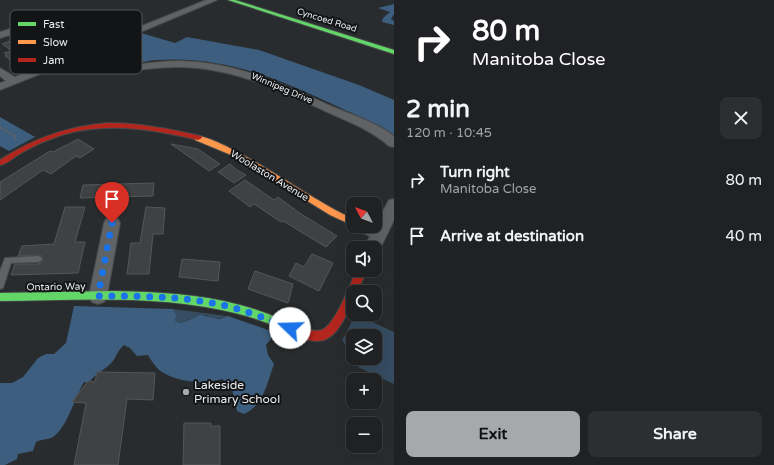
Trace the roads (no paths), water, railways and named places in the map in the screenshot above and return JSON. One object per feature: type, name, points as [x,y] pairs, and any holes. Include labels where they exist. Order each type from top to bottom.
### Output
[{"type":"street","points":[[142,29],[213,0]]},
{"type":"street","name":"Cyncoed Road","points":[[230,0],[394,52]]},
{"type":"street","points":[[0,34],[10,31]]},
{"type":"street","name":"Winnipeg Drive","points":[[142,66],[186,64],[218,67],[245,73],[272,82],[375,130],[394,143]]},
{"type":"street","points":[[0,71],[14,81]]},
{"type":"street","points":[[0,87],[31,74]]},
{"type":"street","name":"Woolaston Avenue","points":[[0,163],[26,148],[50,137],[86,127],[126,125],[166,130],[212,143],[234,152],[327,210],[346,220]]},
{"type":"street","points":[[382,227],[394,204]]},
{"type":"street","points":[[98,296],[112,223]]},
{"type":"street","points":[[375,241],[379,233]]},
{"type":"street","name":"Ontario Way","points":[[0,297],[160,297],[218,304],[248,312],[306,335],[316,337],[323,336],[330,332],[336,325],[359,277]]},
{"type":"lane","points":[[0,285],[8,260],[38,259]]},
{"type":"place","name":"Lakeside Primary School","points":[[186,392]]}]
